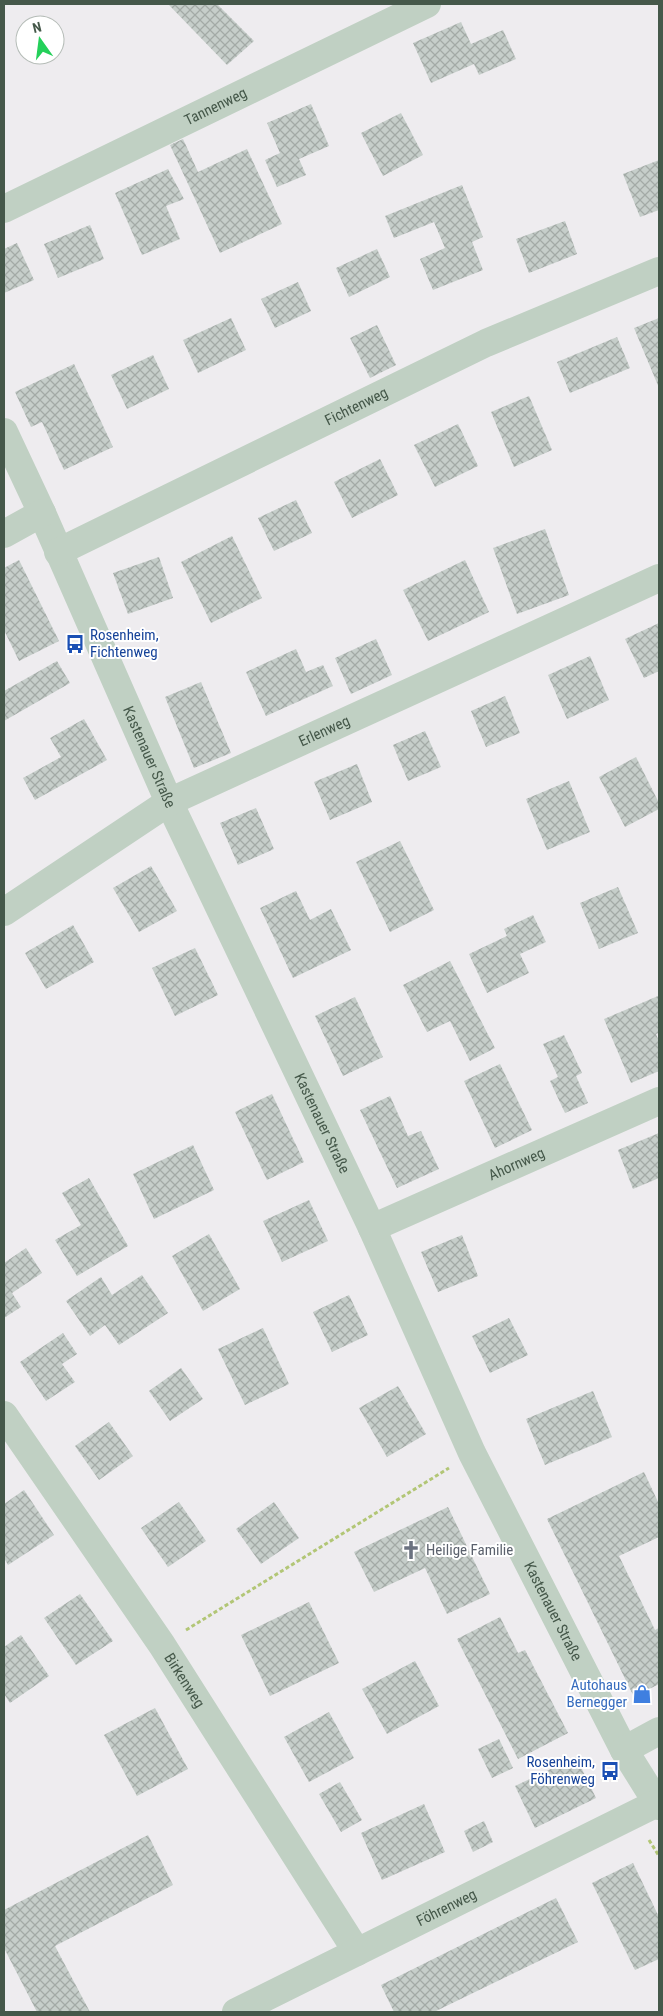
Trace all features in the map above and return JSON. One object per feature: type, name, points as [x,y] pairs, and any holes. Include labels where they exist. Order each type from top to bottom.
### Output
[{"type":"street","name":"Tannenweg","points":[[4,209],[428,4]]},
{"type":"street","name":"Fichtenweg","points":[[58,552],[486,343],[659,271]]},
{"type":"street","name":"Kastenauer Straße","points":[[4,432],[42,513],[169,802],[372,1228],[472,1453],[624,1750],[658,1805]]},
{"type":"street","points":[[4,534],[42,513]]},
{"type":"street","name":"Erlenweg","points":[[4,912],[169,802],[659,578]]},
{"type":"street","name":"Ahornweg","points":[[372,1228],[659,1101]]},
{"type":"street","name":"Birkenweg","points":[[4,1415],[162,1645],[358,1952]]},
{"type":"street","points":[[624,1750],[659,1731]]},
{"type":"street","name":"Föhrenweg","points":[[236,2012],[658,1805]]},
{"type":"path","points":[[162,1645],[472,1453]]},
{"type":"building","points":[[168,4],[217,4],[254,41],[227,65]]},
{"type":"building","points":[[461,22],[471,44],[503,30],[516,59],[479,75],[474,64],[431,83],[413,43]]},
{"type":"building","points":[[311,104],[329,146],[299,159],[306,175],[277,187],[265,160],[280,153],[267,123]]},
{"type":"building","points":[[401,113],[423,155],[383,176],[361,133]]},
{"type":"building","points":[[183,139],[198,172],[247,149],[282,224],[220,253],[170,145]]},
{"type":"building","points":[[659,160],[659,210],[640,217],[623,174]]},
{"type":"building","points":[[168,169],[184,199],[166,206],[180,239],[142,255],[115,193]]},
{"type":"building","points":[[462,185],[483,237],[472,242],[483,270],[433,290],[420,259],[445,248],[434,222],[394,238],[385,216]]},
{"type":"building","points":[[565,221],[577,254],[529,273],[516,239]]},
{"type":"building","points":[[90,225],[104,259],[58,278],[44,244]]},
{"type":"building","points":[[17,243],[34,280],[4,293],[4,249]]},
{"type":"building","points":[[377,249],[390,277],[349,297],[336,268]]},
{"type":"building","points":[[298,282],[311,311],[275,328],[261,299]]},
{"type":"building","points":[[231,318],[246,350],[198,373],[183,340]]},
{"type":"building","points":[[659,318],[659,388],[634,328]]},
{"type":"building","points":[[377,325],[396,365],[370,378],[350,338]]},
{"type":"building","points":[[617,337],[630,368],[570,393],[557,362]]},
{"type":"building","points":[[153,355],[169,389],[127,409],[111,375]]},
{"type":"building","points":[[74,364],[113,447],[64,470],[42,422],[31,427],[15,392]]},
{"type":"building","points":[[529,396],[552,450],[514,467],[491,412]]},
{"type":"building","points":[[458,424],[478,466],[435,487],[414,445]]},
{"type":"building","points":[[380,459],[398,495],[352,518],[334,482]]},
{"type":"building","points":[[296,500],[312,533],[274,551],[258,518]]},
{"type":"building","points":[[545,529],[569,595],[517,614],[493,548]]},
{"type":"building","points":[[232,536],[262,598],[211,623],[181,562]]},
{"type":"building","points":[[159,557],[173,598],[128,614],[113,573]]},
{"type":"building","points":[[19,560],[59,641],[19,661],[4,630],[4,568]]},
{"type":"building","points":[[465,560],[489,612],[428,641],[403,590]]},
{"type":"building","points":[[659,623],[659,671],[644,678],[625,639]]},
{"type":"building","points":[[376,639],[392,675],[351,694],[335,658]]},
{"type":"building","points":[[296,649],[306,672],[323,665],[333,686],[266,716],[246,672]]},
{"type":"building","points":[[590,656],[609,700],[567,719],[548,675]]},
{"type":"building","points":[[57,661],[70,683],[4,721],[4,691]]},
{"type":"building","points":[[201,682],[231,753],[194,768],[165,697]]},
{"type":"building","points":[[505,696],[520,733],[486,747],[471,711]]},
{"type":"building","points":[[84,719],[107,760],[35,800],[23,778],[61,757],[50,738]]},
{"type":"building","points":[[425,731],[441,767],[408,781],[393,745]]},
{"type":"building","points":[[636,757],[659,803],[659,809],[625,827],[599,777]]},
{"type":"building","points":[[357,764],[372,802],[330,820],[314,782]]},
{"type":"building","points":[[569,781],[590,832],[547,850],[526,799]]},
{"type":"building","points":[[256,808],[274,849],[238,865],[220,823]]},
{"type":"building","points":[[400,841],[434,910],[390,932],[356,862]]},
{"type":"building","points":[[151,866],[177,911],[139,932],[113,888]]},
{"type":"building","points":[[618,887],[638,933],[599,949],[580,903]]},
{"type":"building","points":[[296,891],[310,920],[331,909],[351,950],[293,978],[260,908]]},
{"type":"building","points":[[533,915],[546,942],[520,954],[529,973],[487,993],[469,954],[507,936],[504,929]]},
{"type":"building","points":[[73,925],[94,962],[46,989],[25,953]]},
{"type":"building","points":[[195,948],[218,995],[175,1016],[152,968]]},
{"type":"building","points":[[450,961],[495,1048],[470,1061],[450,1021],[427,1032],[403,985]]},
{"type":"building","points":[[658,996],[659,1033],[656,1034],[659,1041],[659,1071],[631,1083],[604,1019]]},
{"type":"building","points":[[355,997],[383,1057],[343,1076],[315,1016]]},
{"type":"building","points":[[564,1035],[582,1073],[576,1076],[588,1103],[565,1113],[550,1081],[558,1077],[543,1044]]},
{"type":"building","points":[[500,1064],[532,1130],[495,1148],[464,1081]]},
{"type":"building","points":[[272,1094],[304,1162],[267,1180],[235,1112]]},
{"type":"building","points":[[390,1096],[408,1136],[421,1131],[439,1169],[397,1188],[360,1110]]},
{"type":"building","points":[[659,1133],[659,1178],[633,1189],[618,1150]]},
{"type":"building","points":[[193,1145],[214,1190],[154,1219],[133,1174]]},
{"type":"building","points":[[89,1178],[128,1246],[77,1276],[55,1240],[81,1225],[62,1193]]},
{"type":"building","points":[[309,1200],[328,1241],[282,1262],[263,1221]]},
{"type":"building","points":[[209,1234],[240,1289],[203,1311],[172,1256]]},
{"type":"building","points":[[462,1235],[478,1276],[438,1292],[421,1252]]},
{"type":"building","points":[[26,1248],[42,1273],[12,1293],[21,1307],[4,1318],[4,1263]]},
{"type":"building","points":[[142,1275],[168,1313],[119,1345],[105,1325],[90,1336],[66,1301],[101,1277],[112,1295]]},
{"type":"building","points":[[349,1295],[368,1335],[332,1352],[313,1312]]},
{"type":"building","points":[[509,1318],[528,1355],[490,1373],[472,1336]]},
{"type":"building","points":[[263,1328],[289,1384],[245,1405],[218,1349]]},
{"type":"building","points":[[63,1333],[77,1354],[62,1364],[75,1382],[46,1401],[20,1362]]},
{"type":"building","points":[[181,1368],[203,1399],[170,1421],[149,1391]]},
{"type":"building","points":[[398,1386],[426,1434],[387,1457],[359,1408]]},
{"type":"building","points":[[593,1391],[612,1437],[545,1465],[526,1419]]},
{"type":"building","points":[[109,1422],[133,1456],[99,1480],[75,1446]]},
{"type":"building","points":[[644,1472],[659,1504],[659,1537],[619,1556],[655,1630],[659,1628],[659,1684],[634,1697],[547,1519]]},
{"type":"building","points":[[24,1490],[54,1535],[8,1565],[4,1558],[4,1504]]},
{"type":"building","points":[[179,1502],[206,1541],[168,1567],[141,1528]]},
{"type":"building","points":[[274,1502],[299,1538],[261,1564],[236,1529]]},
{"type":"building","name":"Heilige Familie","points":[[448,1507],[490,1594],[447,1614],[425,1568],[374,1592],[354,1552]]},
{"type":"building","points":[[80,1594],[113,1641],[76,1665],[44,1618]]},
{"type":"building","points":[[309,1602],[339,1663],[270,1696],[241,1635]]},
{"type":"building","points":[[500,1617],[518,1653],[525,1650],[568,1733],[518,1759],[457,1639]]},
{"type":"building","points":[[21,1635],[49,1676],[10,1703],[4,1694],[4,1647]]},
{"type":"building","points":[[415,1661],[439,1706],[387,1734],[362,1689]]},
{"type":"building","points":[[155,1708],[188,1769],[137,1796],[104,1735]]},
{"type":"building","points":[[329,1712],[354,1758],[309,1782],[284,1737]]},
{"type":"building","points":[[499,1739],[513,1768],[492,1778],[478,1749]]},
{"type":"building","points":[[576,1757],[596,1798],[535,1828],[515,1786]]},
{"type":"building","points":[[340,1782],[362,1820],[341,1832],[319,1794]]},
{"type":"building","points":[[424,1804],[445,1852],[382,1880],[361,1833]]},
{"type":"building","points":[[484,1821],[493,1842],[473,1852],[464,1831]]},
{"type":"building","points":[[148,1835],[173,1885],[55,1946],[90,2012],[37,2012],[4,1948],[4,1910]]},
{"type":"building","points":[[633,1863],[659,1917],[659,1959],[635,1970],[592,1883]]},
{"type":"building","points":[[556,1898],[578,1942],[434,2012],[394,2012],[381,1985]]},
{"type":"place","name":"Rosenheim, Fichtenweg","points":[[75,644]]},
{"type":"place","name":"Heilige Familie","points":[[411,1550]]},
{"type":"place","name":"Autohaus Bernegger","points":[[642,1694]]},
{"type":"place","name":"Rosenheim, Föhrenweg","points":[[610,1771]]}]
